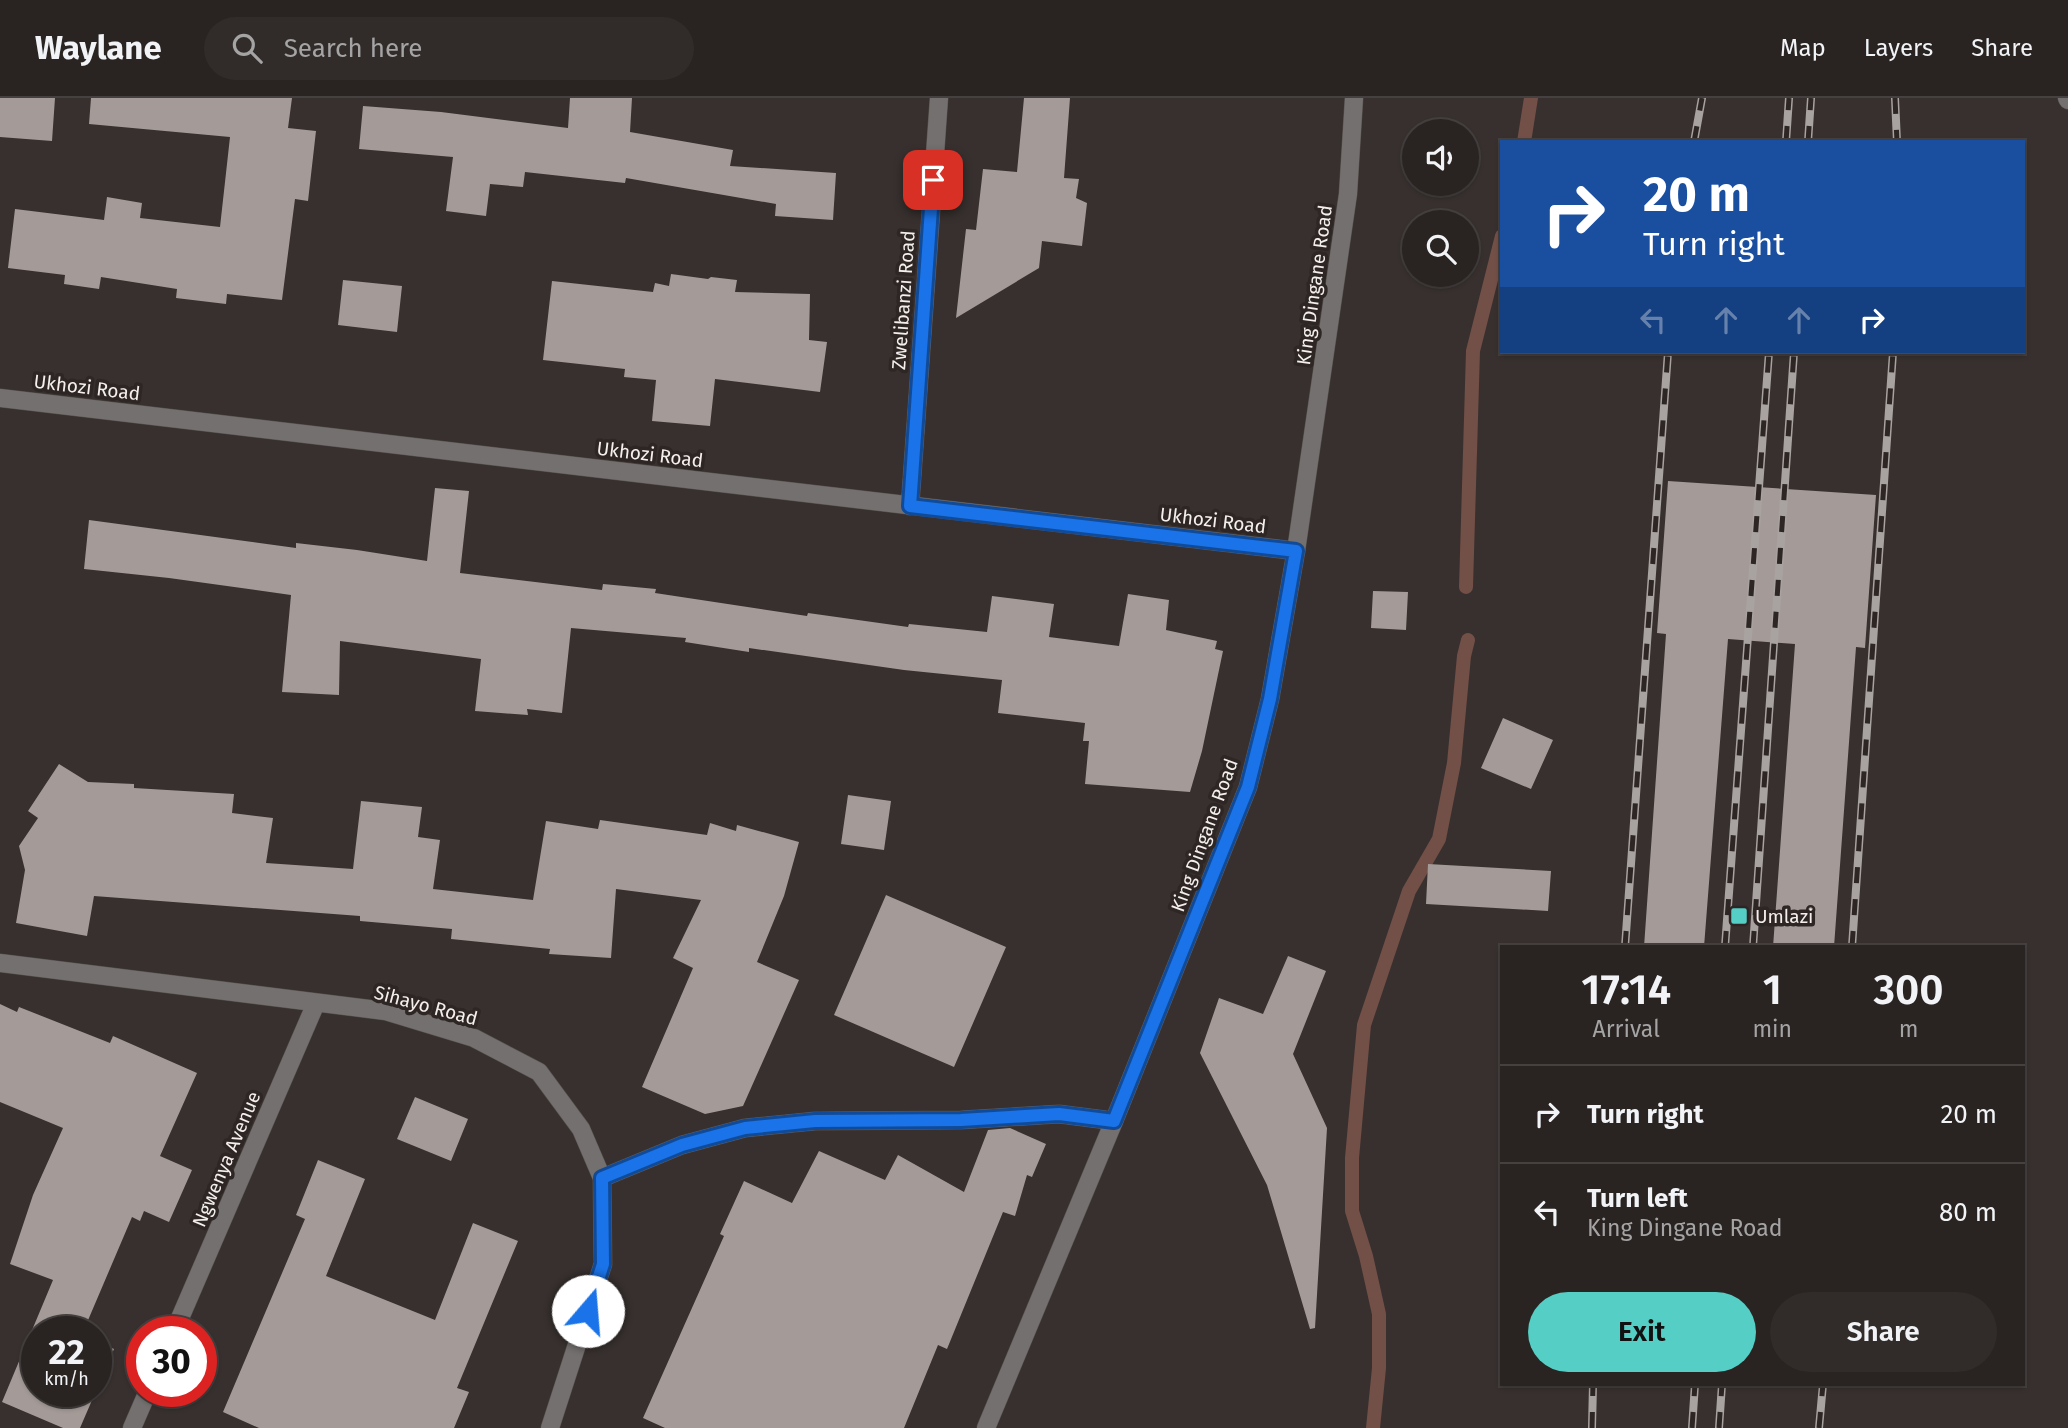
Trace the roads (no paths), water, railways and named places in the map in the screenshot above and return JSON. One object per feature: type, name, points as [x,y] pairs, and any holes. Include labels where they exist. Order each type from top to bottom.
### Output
[{"type":"street","name":"Zwelibanzi Road","points":[[910,506],[939,98]]},
{"type":"street","name":"King Dingane Road","points":[[986,1428],[1114,1121],[1248,787],[1270,699],[1296,551],[1348,194],[1354,98]]},
{"type":"street","name":"Ukhozi Road","points":[[0,398],[1296,551]]},
{"type":"street","name":"Sihayo Road","points":[[0,963],[385,1012],[474,1038],[539,1072],[581,1129],[602,1178],[603,1264],[550,1428]]},
{"type":"street","name":"Ngwenya Avenue","points":[[181,1316],[316,1003]]},
{"type":"street","points":[[602,1178],[682,1145],[745,1128],[815,1121],[961,1120],[1059,1114],[1114,1121]]},
{"type":"street","points":[[132,1428],[141,1407]]},
{"type":"waterway","points":[[1524,140],[1531,98]]},
{"type":"waterway","points":[[1466,587],[1473,351],[1500,244]]},
{"type":"waterway","points":[[1373,1428],[1379,1368],[1379,1314],[1366,1256],[1352,1211],[1352,1158],[1364,1025],[1409,891],[1439,839],[1454,763],[1464,656],[1468,640]]},
{"type":"railway","points":[[1694,140],[1702,98]]},
{"type":"railway","points":[[1786,140],[1789,98]]},
{"type":"railway","points":[[1808,140],[1811,98]]},
{"type":"railway","points":[[1895,98],[1897,140]]},
{"type":"railway","points":[[1625,945],[1668,354]]},
{"type":"railway","points":[[1725,945],[1769,354]]},
{"type":"railway","points":[[1753,945],[1794,354]]},
{"type":"railway","points":[[1852,945],[1893,354]]},
{"type":"railway","points":[[1592,1428],[1593,1386]]},
{"type":"railway","points":[[1692,1428],[1695,1386]]},
{"type":"railway","points":[[1719,1428],[1722,1386]]},
{"type":"railway","points":[[1819,1428],[1823,1386]]},
{"type":"place","name":"Umlazi","points":[[1739,916]]}]
